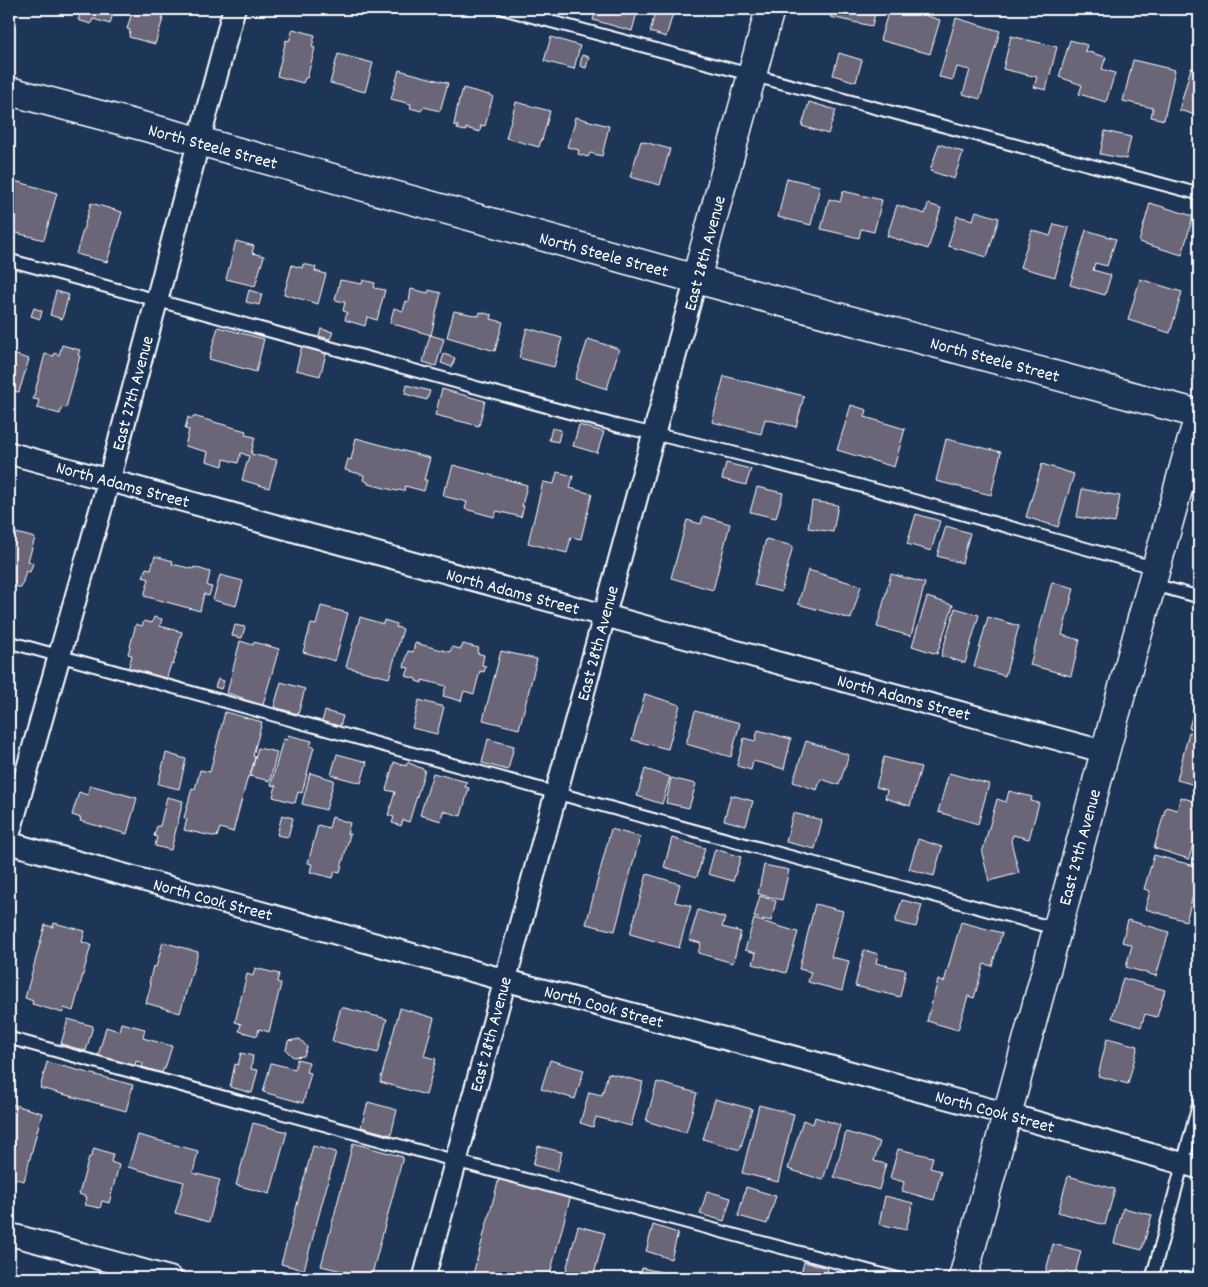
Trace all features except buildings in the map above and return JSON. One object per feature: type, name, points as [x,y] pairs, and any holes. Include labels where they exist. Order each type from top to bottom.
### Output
[{"type":"street","name":"East 27th Avenue","points":[[9,834],[109,480],[234,9]]},
{"type":"street","name":"East 28th Avenue","points":[[424,1278],[770,9]]},
{"type":"street","name":"North Steele Street","points":[[9,91],[199,141],[696,279],[1199,415]]},
{"type":"street","name":"East 29th Avenue","points":[[963,1278],[1153,576],[1199,415]]},
{"type":"street","name":"North Adams Street","points":[[9,453],[1105,752]]},
{"type":"street","name":"North Cook Street","points":[[9,843],[505,980],[1007,1114],[1191,1166]]},
{"type":"street","points":[[9,1234],[171,1278]]},
{"type":"lane","points":[[504,9],[1199,194]]},
{"type":"lane","points":[[9,260],[618,426],[826,477],[1153,576],[1199,597]]},
{"type":"lane","points":[[9,642],[1057,929]]},
{"type":"lane","points":[[9,1038],[456,1161],[896,1278]]},
{"type":"lane","points":[[1152,1278],[1191,1166],[1199,1103]]}]
